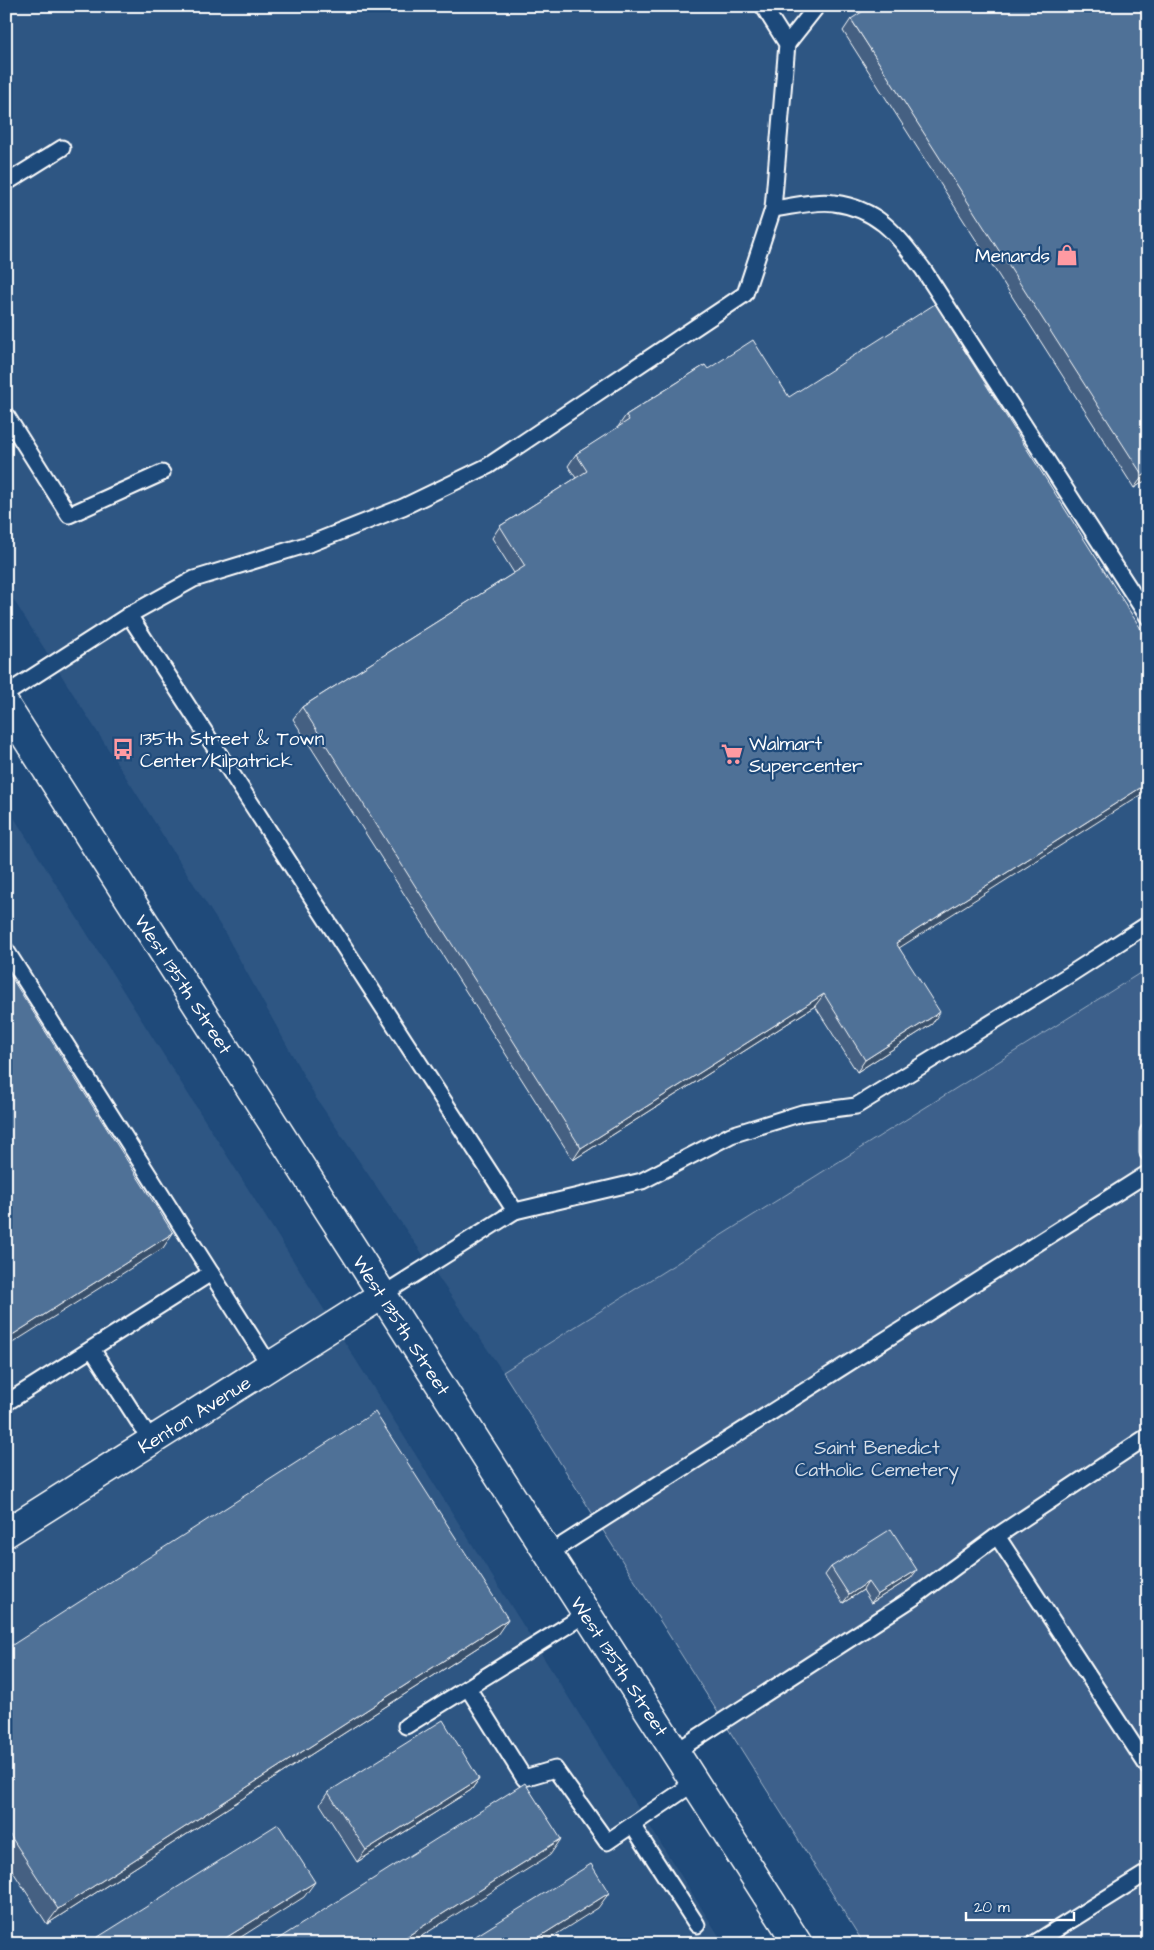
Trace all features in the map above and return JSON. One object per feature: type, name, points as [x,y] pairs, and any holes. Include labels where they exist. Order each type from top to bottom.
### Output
[{"type":"street","name":"West 135th Street","points":[[6,706],[798,1944]]},
{"type":"street","name":"Kenton Avenue","points":[[7,1530],[382,1295]]},
{"type":"lane","points":[[763,6],[787,44]]},
{"type":"lane","points":[[6,694],[129,615],[194,579],[312,543],[403,507],[488,466],[745,294],[773,209],[787,44],[817,6]]},
{"type":"lane","points":[[6,183],[62,148]]},
{"type":"lane","points":[[773,209],[832,202],[868,213],[894,231],[923,268],[1148,617]]},
{"type":"lane","points":[[6,415],[69,515],[162,473]]},
{"type":"lane","points":[[129,615],[515,1211]]},
{"type":"lane","points":[[382,1295],[515,1211],[642,1181],[740,1132],[802,1113],[856,1106],[1148,924]]},
{"type":"lane","points":[[6,950],[270,1366]]},
{"type":"lane","points":[[1148,1132],[1148,1153]]},
{"type":"lane","points":[[548,1554],[1148,1173]]},
{"type":"lane","points":[[6,1403],[211,1273]]},
{"type":"lane","points":[[92,1349],[151,1441]]},
{"type":"lane","points":[[674,1752],[913,1598],[997,1536],[1148,1436]]},
{"type":"lane","points":[[997,1536],[1148,1767]]},
{"type":"lane","points":[[406,1726],[586,1614]]},
{"type":"lane","points":[[468,1688],[524,1778],[555,1768],[607,1842],[694,1782]]},
{"type":"lane","points":[[632,1825],[697,1925]]},
{"type":"lane","points":[[1033,1944],[1148,1872]]},
{"type":"shaded area","points":[[6,6],[1148,6],[1148,968],[503,1372],[316,1098],[225,933],[6,588]]},
{"type":"shaded area","points":[[6,805],[724,1944],[6,1944]]},
{"type":"green space","name":"Saint Benedict Catholic Cemetery","points":[[1148,968],[1148,1944],[864,1944],[503,1372]]},
{"type":"building","name":"Menards","points":[[871,6],[1148,6],[1148,472],[1143,476],[851,19]]},
{"type":"building","name":"Walmart Supercenter","points":[[935,304],[1148,640],[1148,783],[896,943],[940,1012],[865,1060],[824,994],[581,1148],[302,707],[525,566],[500,526],[587,471],[576,454],[629,420],[626,415],[705,365],[708,369],[753,340],[789,397]]},
{"type":"building","points":[[6,969],[173,1233],[6,1339]]},
{"type":"building","points":[[375,1412],[508,1619],[58,1909],[6,1829],[6,1649]]},
{"type":"building","points":[[891,1529],[917,1570],[877,1595],[868,1582],[849,1595],[831,1567]]},
{"type":"building","points":[[443,1720],[479,1779],[366,1850],[328,1792]]},
{"type":"building","points":[[525,1783],[561,1839],[395,1944],[270,1944]]},
{"type":"building","points":[[278,1824],[315,1882],[216,1944],[87,1944]]},
{"type":"building","points":[[591,1864],[609,1893],[528,1944],[463,1944]]},
{"type":"place","name":"Menards","points":[[1067,255]]},
{"type":"place","name":"135th Street & Town Center/Kilpatrick","points":[[123,749]]},
{"type":"place","name":"Walmart Supercenter","points":[[732,754]]}]
